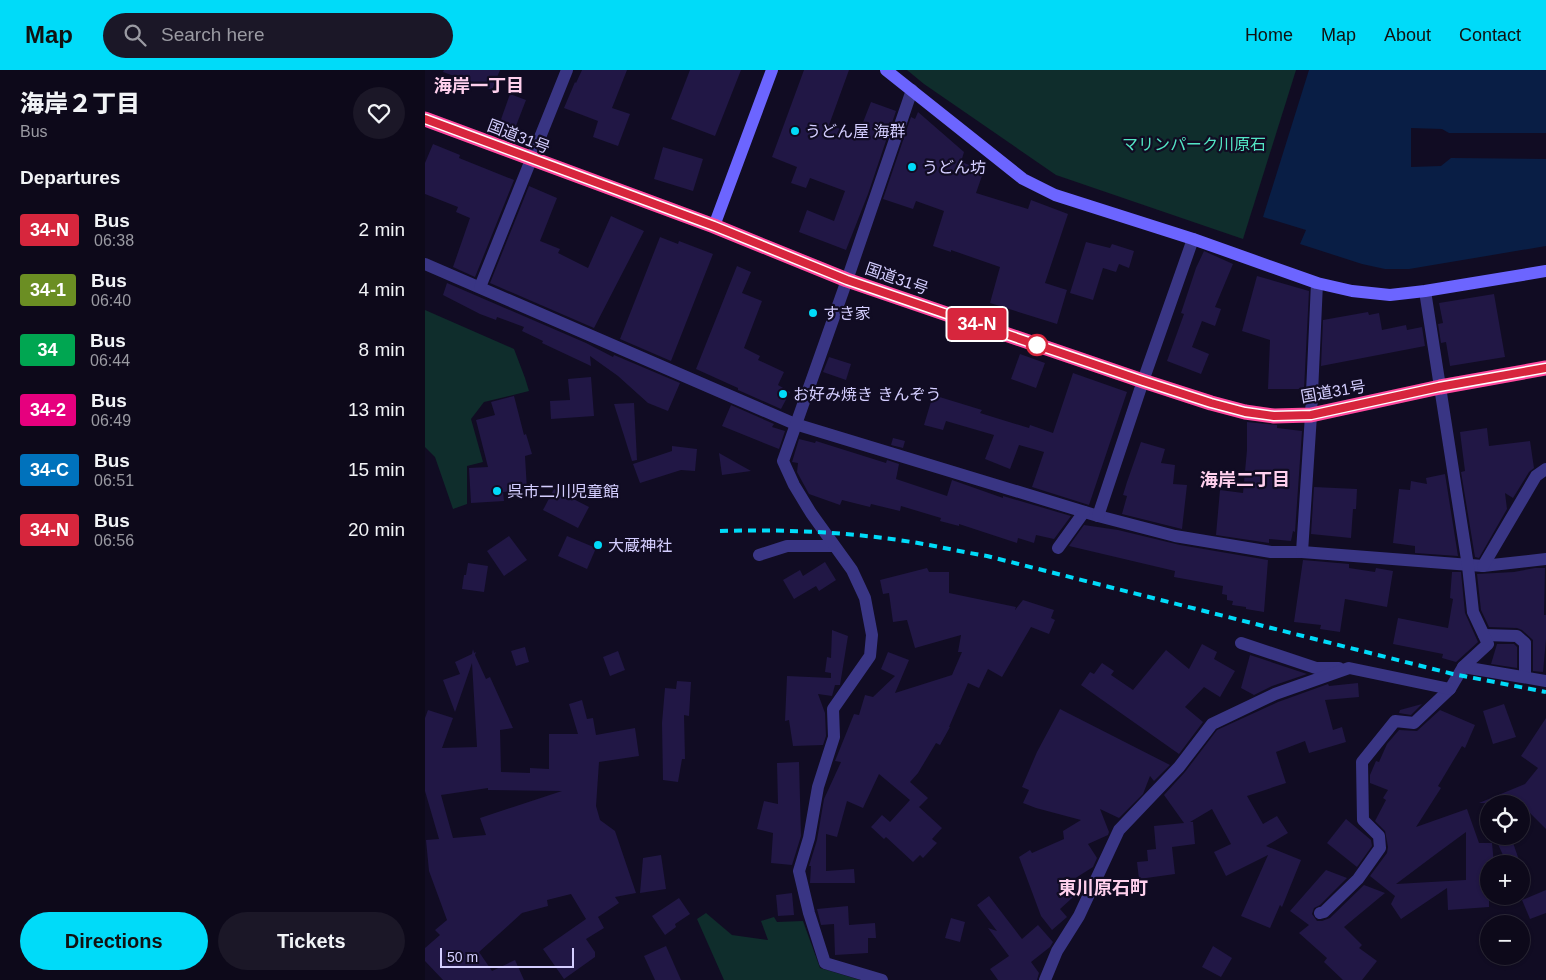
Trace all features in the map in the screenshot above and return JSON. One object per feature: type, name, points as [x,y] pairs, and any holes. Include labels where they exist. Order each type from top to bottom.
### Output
[{"type":"highway","name":"国道31号","points":[[425,119],[714,226],[847,280],[1143,381],[1245,412],[1274,416],[1311,415],[1439,387],[1546,368]]},
{"type":"street","points":[[480,287],[567,70]]},
{"type":"street","points":[[714,226],[772,70]]},
{"type":"street","points":[[886,70],[1023,179],[1055,195],[1193,239],[1317,283],[1352,291],[1390,295],[1546,271]]},
{"type":"street","points":[[882,980],[825,963],[809,913],[799,871],[809,838],[818,786],[833,738],[833,709],[870,656],[872,634],[865,598],[852,570],[811,513],[794,485],[783,461],[912,90]]},
{"type":"street","points":[[1098,516],[1193,239]]},
{"type":"street","points":[[425,264],[795,424],[1098,516],[1175,536],[1271,552],[1302,552],[1468,566],[1483,566],[1546,558]]},
{"type":"street","points":[[1302,552],[1317,283]]},
{"type":"street","points":[[1320,913],[1324,912],[1358,879],[1380,848],[1379,836],[1363,820],[1362,762],[1395,721],[1414,723],[1450,689],[1463,667],[1488,644],[1473,612],[1468,566],[1425,291]]},
{"type":"street","points":[[1483,566],[1536,476],[1546,469]]},
{"type":"street","points":[[1059,548],[1084,512]]},
{"type":"street","points":[[759,556],[787,546],[834,546]]},
{"type":"street","points":[[1485,635],[1517,636],[1525,643],[1525,677]]},
{"type":"street","points":[[1241,643],[1316,668],[1349,668],[1450,689]]},
{"type":"street","points":[[1463,667],[1546,681]]},
{"type":"street","points":[[1045,980],[1057,951],[1079,916],[1119,830],[1179,766],[1212,724],[1275,694],[1349,668]]},
{"type":"green space","name":"マリンパーク川原石","points":[[907,70],[1296,70],[1243,239],[1056,175],[924,84]]},
{"type":"green space","points":[[425,310],[514,349],[529,391],[484,402],[471,419],[483,462],[467,466],[467,504],[453,509],[435,457],[425,447]]},
{"type":"green space","points":[[706,913],[732,935],[768,940],[761,921],[774,917],[777,922],[803,921],[820,968],[860,980],[724,980],[697,919]]},
{"type":"water","points":[[1309,70],[1546,70],[1546,133],[1449,133],[1442,129],[1411,128],[1411,167],[1441,166],[1451,158],[1546,159],[1546,246],[1409,269],[1385,269],[1362,264],[1300,244],[1306,230],[1263,217]]},
{"type":"building","points":[[444,70],[500,70],[492,90],[443,72]]},
{"type":"building","points":[[582,70],[627,70],[612,108],[630,114],[618,146],[593,137],[598,121],[564,108]]},
{"type":"building","points":[[690,70],[741,70],[715,136],[671,119]]},
{"type":"building","points":[[804,70],[849,70],[829,125],[858,135],[871,102],[896,111],[868,194],[846,250],[799,232],[807,210],[834,221],[845,191],[810,178],[806,188],[791,183],[797,167],[772,157]]},
{"type":"building","points":[[510,94],[526,100],[514,131],[499,125]]},
{"type":"building","points":[[918,112],[964,152],[961,162],[984,170],[976,193],[1028,209],[1031,200],[1068,214],[1045,283],[1067,290],[1057,324],[990,303],[1000,267],[951,250],[951,252],[933,246],[944,211],[916,201],[913,209],[883,199],[911,117],[915,119]]},
{"type":"building","points":[[433,144],[460,155],[459,158],[514,180],[475,277],[453,267],[470,218],[456,212],[458,207],[425,194],[425,163]]},
{"type":"building","points":[[663,147],[703,159],[693,191],[654,179]]},
{"type":"building","points":[[529,186],[557,198],[540,241],[560,249],[558,253],[588,268],[611,216],[644,231],[594,328],[490,283]]},
{"type":"building","points":[[660,237],[678,244],[679,241],[713,254],[671,361],[620,339]]},
{"type":"building","points":[[1086,242],[1110,248],[1112,244],[1134,251],[1129,268],[1119,264],[1116,272],[1103,268],[1093,300],[1070,293]]},
{"type":"building","points":[[1204,251],[1233,264],[1215,307],[1221,309],[1215,326],[1202,321],[1192,347],[1209,354],[1201,374],[1167,361],[1184,314],[1181,313],[1196,268]]},
{"type":"building","points":[[737,266],[751,272],[742,293],[762,301],[744,348],[760,356],[758,360],[784,372],[778,385],[790,392],[781,409],[696,369]]},
{"type":"building","points":[[1257,276],[1309,291],[1304,389],[1268,389],[1270,340],[1242,331]]},
{"type":"building","points":[[447,283],[586,343],[613,357],[614,355],[680,383],[668,411],[648,403],[618,376],[590,356],[591,366],[542,343],[543,341],[522,331],[524,327],[497,317],[496,320],[480,314],[443,295]]},
{"type":"building","points":[[1494,294],[1505,357],[1450,366],[1446,342],[1441,343],[1438,324],[1443,323],[1439,303]]},
{"type":"building","points":[[1368,312],[1369,315],[1379,313],[1382,330],[1406,325],[1407,330],[1422,327],[1425,346],[1321,366],[1323,320]]},
{"type":"building","points":[[1020,354],[1045,363],[1036,388],[1011,379]]},
{"type":"building","points":[[829,357],[851,364],[846,380],[823,372]]},
{"type":"building","points":[[1073,373],[1127,392],[1089,505],[1032,487],[1044,452],[1019,445],[1010,469],[985,459],[994,435],[946,421],[943,430],[924,425],[933,395],[982,410],[980,413],[1029,428],[1030,425],[1053,433]]},
{"type":"building","points":[[591,377],[594,416],[551,419],[550,401],[570,400],[568,379]]},
{"type":"building","points":[[514,396],[524,435],[526,434],[532,454],[525,456],[527,490],[503,492],[504,501],[471,503],[469,468],[488,467],[476,420],[495,415],[491,402]]},
{"type":"building","points":[[634,403],[637,460],[632,461],[614,404]]},
{"type":"building","points":[[731,405],[774,424],[772,427],[785,431],[779,449],[722,426]]},
{"type":"building","points":[[1247,422],[1277,425],[1277,428],[1302,431],[1295,532],[1293,531],[1291,541],[1269,539],[1269,543],[1216,535],[1220,490],[1243,493],[1247,450]]},
{"type":"building","points":[[1487,428],[1489,446],[1530,441],[1534,468],[1529,472],[1513,498],[1505,493],[1507,509],[1479,558],[1475,557],[1461,472],[1465,471],[1460,432]]},
{"type":"building","points":[[893,438],[905,441],[903,448],[891,445]]},
{"type":"building","points":[[799,439],[815,443],[816,441],[886,463],[887,460],[899,464],[896,479],[947,496],[952,480],[1003,498],[1003,496],[1071,516],[1054,539],[1036,535],[1034,543],[1018,538],[1017,543],[959,524],[959,526],[940,521],[941,518],[901,506],[900,511],[871,504],[870,507],[842,500],[840,505],[809,494],[797,472],[798,463],[792,462]]},
{"type":"building","points":[[1141,442],[1165,449],[1161,463],[1175,465],[1173,484],[1187,485],[1182,529],[1122,514],[1127,496],[1123,495]]},
{"type":"building","points":[[672,446],[697,449],[695,471],[681,470],[640,483],[633,464],[672,451]]},
{"type":"building","points":[[719,453],[751,471],[722,475]]},
{"type":"building","points":[[1445,474],[1458,556],[1415,553],[1415,546],[1393,543],[1399,489],[1410,490],[1411,481],[1427,484],[1426,478]]},
{"type":"building","points":[[1314,487],[1357,489],[1356,509],[1353,509],[1351,538],[1311,534]]},
{"type":"building","points":[[554,489],[589,507],[578,528],[543,510]]},
{"type":"building","points":[[1084,525],[1118,530],[1180,545],[1268,560],[1264,612],[1232,605],[1233,601],[1227,600],[1227,595],[1222,594],[1223,586],[1174,577],[1175,571],[1069,546]]},
{"type":"building","points":[[509,536],[527,560],[504,576],[487,551]]},
{"type":"building","points":[[567,536],[596,548],[587,569],[558,556]]},
{"type":"building","points":[[1303,560],[1349,564],[1349,568],[1375,572],[1376,568],[1393,571],[1387,607],[1345,599],[1340,632],[1320,629],[1321,625],[1294,622]]},
{"type":"building","points":[[825,562],[836,580],[819,591],[816,586],[794,599],[783,580],[800,570],[803,576]]},
{"type":"building","points":[[468,563],[488,566],[484,592],[462,589]]},
{"type":"building","points":[[927,568],[929,572],[949,572],[949,593],[1016,607],[1015,610],[1023,600],[1054,610],[1051,618],[1055,620],[1049,634],[1031,627],[1002,677],[988,669],[979,688],[968,683],[950,727],[940,745],[936,743],[918,773],[910,782],[928,798],[919,807],[942,828],[932,839],[937,843],[923,858],[920,855],[913,862],[886,837],[884,839],[871,827],[882,815],[890,822],[910,800],[879,774],[863,808],[847,801],[837,837],[826,834],[826,871],[854,869],[855,883],[810,883],[811,866],[809,866],[817,840],[824,799],[841,762],[835,761],[854,714],[859,715],[865,695],[873,697],[895,676],[881,669],[888,652],[909,660],[895,693],[952,675],[962,652],[958,652],[961,635],[915,648],[907,620],[893,622],[889,593],[883,594],[880,580]]},
{"type":"building","points":[[1545,568],[1544,615],[1546,615],[1546,639],[1543,672],[1533,671],[1533,640],[1522,630],[1517,628],[1489,627],[1481,610],[1477,574],[1514,572]]},
{"type":"building","points":[[1452,572],[1461,572],[1465,613],[1478,642],[1456,662],[1442,658],[1443,654],[1393,644],[1398,618],[1448,628],[1453,599],[1450,598]]},
{"type":"building","points":[[832,630],[848,636],[840,685],[835,685],[832,696],[818,694],[825,713],[826,736],[823,745],[793,746],[789,720],[785,721],[787,676],[831,678],[831,673],[825,672],[827,657],[831,658]]},
{"type":"building","points":[[1202,644],[1217,652],[1214,659],[1235,671],[1220,697],[1204,687],[1185,707],[1203,722],[1179,754],[1081,685],[1090,672],[1094,674],[1102,663],[1114,671],[1111,675],[1133,690],[1166,650],[1189,669]]},
{"type":"building","points":[[1497,644],[1514,644],[1517,647],[1517,668],[1491,664]]},
{"type":"building","points":[[525,647],[529,662],[516,666],[511,651]]},
{"type":"building","points":[[473,649],[474,653],[476,652],[475,655],[486,679],[490,677],[513,728],[500,730],[501,772],[530,773],[530,768],[549,769],[549,734],[578,734],[569,704],[582,700],[587,719],[593,718],[596,735],[635,728],[639,756],[599,762],[596,806],[600,820],[615,831],[636,893],[615,897],[619,903],[598,917],[604,928],[586,939],[595,952],[595,957],[564,979],[543,949],[586,919],[571,894],[547,900],[548,906],[522,913],[479,952],[492,971],[515,960],[524,980],[443,980],[425,961],[425,948],[440,935],[435,930],[447,920],[429,871],[426,840],[439,839],[425,791],[425,718],[428,710],[453,718],[442,748],[477,747],[472,663],[455,712],[443,680],[460,674],[455,662],[472,654]],"holes":[[[488,788],[488,790],[562,791],[480,818],[486,835],[453,838],[441,795]]]},
{"type":"building","points":[[618,651],[625,670],[610,676],[603,657]]},
{"type":"building","points":[[1250,655],[1307,674],[1272,686],[1254,695],[1241,688]]},
{"type":"building","points":[[677,681],[691,682],[689,716],[684,715],[685,759],[682,759],[678,782],[663,780],[662,723],[665,688],[676,689]]},
{"type":"building","points":[[1358,683],[1359,697],[1325,700],[1333,730],[1342,727],[1346,742],[1309,753],[1305,741],[1276,752],[1286,783],[1247,796],[1263,824],[1277,816],[1288,833],[1266,846],[1301,860],[1282,907],[1280,905],[1270,928],[1241,916],[1268,855],[1226,876],[1214,852],[1231,844],[1212,809],[1190,822],[1193,822],[1195,844],[1172,847],[1175,874],[1139,879],[1137,862],[1148,861],[1147,850],[1156,849],[1154,826],[1184,823],[1164,795],[1185,772],[1217,730],[1278,702],[1328,684],[1329,686]]},
{"type":"building","points":[[1422,704],[1411,715],[1399,713],[1400,710]]},
{"type":"building","points":[[1504,704],[1516,737],[1493,744],[1483,711]]},
{"type":"building","points":[[1060,709],[1170,765],[1154,781],[1150,776],[1143,794],[1119,818],[1100,809],[1109,832],[1108,835],[1088,844],[1097,858],[1093,867],[1074,879],[1082,889],[1060,909],[1067,917],[1052,930],[1041,916],[1019,857],[1030,850],[1032,853],[1064,839],[1063,831],[1081,820],[1023,803],[1029,790],[1022,787],[1037,752]]},
{"type":"building","points":[[1440,710],[1475,725],[1465,748],[1462,746],[1438,786],[1441,788],[1416,827],[1467,809],[1480,845],[1492,845],[1493,855],[1480,855],[1480,905],[1489,905],[1489,907],[1448,910],[1447,888],[1401,919],[1391,904],[1395,896],[1370,876],[1387,853],[1388,847],[1385,831],[1375,821],[1386,800],[1383,798],[1388,790],[1370,783],[1370,775],[1376,761],[1379,762],[1387,744],[1399,730],[1417,731]],"holes":[[[1466,832],[1466,880],[1396,884]]]},
{"type":"building","points":[[1546,718],[1546,829],[1530,813],[1530,795],[1498,795],[1525,784],[1538,768],[1521,756]]},
{"type":"building","points":[[799,762],[801,836],[792,865],[771,863],[773,833],[757,829],[764,801],[778,804],[777,763]]},
{"type":"building","points":[[1346,819],[1371,840],[1372,846],[1357,867],[1327,843]]},
{"type":"building","points":[[1498,845],[1514,845],[1517,855],[1503,855]]},
{"type":"building","points":[[661,855],[666,889],[640,893],[643,858]]},
{"type":"building","points":[[1326,870],[1347,878],[1320,905],[1314,908],[1312,914],[1317,921],[1330,918],[1364,885],[1385,893],[1344,927],[1362,945],[1359,948],[1377,961],[1362,980],[1343,980],[1324,962],[1327,958],[1299,933],[1309,925],[1290,911]]},
{"type":"building","points":[[1546,890],[1546,913],[1530,919],[1530,915],[1524,905],[1530,905],[1530,897]]},
{"type":"building","points":[[792,893],[794,915],[778,916],[776,895]]},
{"type":"building","points":[[989,896],[1022,939],[1038,925],[1053,942],[1050,947],[1031,962],[1039,973],[1037,980],[998,980],[990,969],[1009,956],[988,928],[997,931],[977,905]]},
{"type":"building","points":[[679,898],[690,914],[675,924],[676,927],[665,935],[652,916]]},
{"type":"building","points":[[848,906],[849,925],[875,923],[876,938],[868,938],[868,953],[835,955],[834,924],[821,925],[817,909]]},
{"type":"building","points":[[951,918],[965,922],[960,942],[945,938]]},
{"type":"building","points":[[666,946],[681,980],[655,980],[644,956]]},
{"type":"building","points":[[1213,946],[1232,958],[1221,977],[1202,967]]},
{"type":"railway","points":[[720,531],[768,530],[864,536],[912,542],[987,556],[1453,674],[1546,692]]},
{"type":"bus line","name":"34-N","points":[[425,119],[714,226],[847,280],[1143,381],[1245,412],[1274,416],[1311,415],[1439,387],[1546,368]]},
{"type":"place","name":"うどん屋 海群","points":[[795,131]]},
{"type":"place","name":"うどん坊","points":[[912,167]]},
{"type":"place","name":"すき家","points":[[813,313]]},
{"type":"place","name":"お好み焼き きんぞう","points":[[783,394]]},
{"type":"place","name":"呉市二川児童館","points":[[497,491]]},
{"type":"place","name":"大蔵神社","points":[[598,545]]},
{"type":"district","name":"海岸一丁目","points":[[479,86]]},
{"type":"district","name":"海岸二丁目","points":[[1245,480]]},
{"type":"district","name":"東川原石町","points":[[1103,888]]}]
